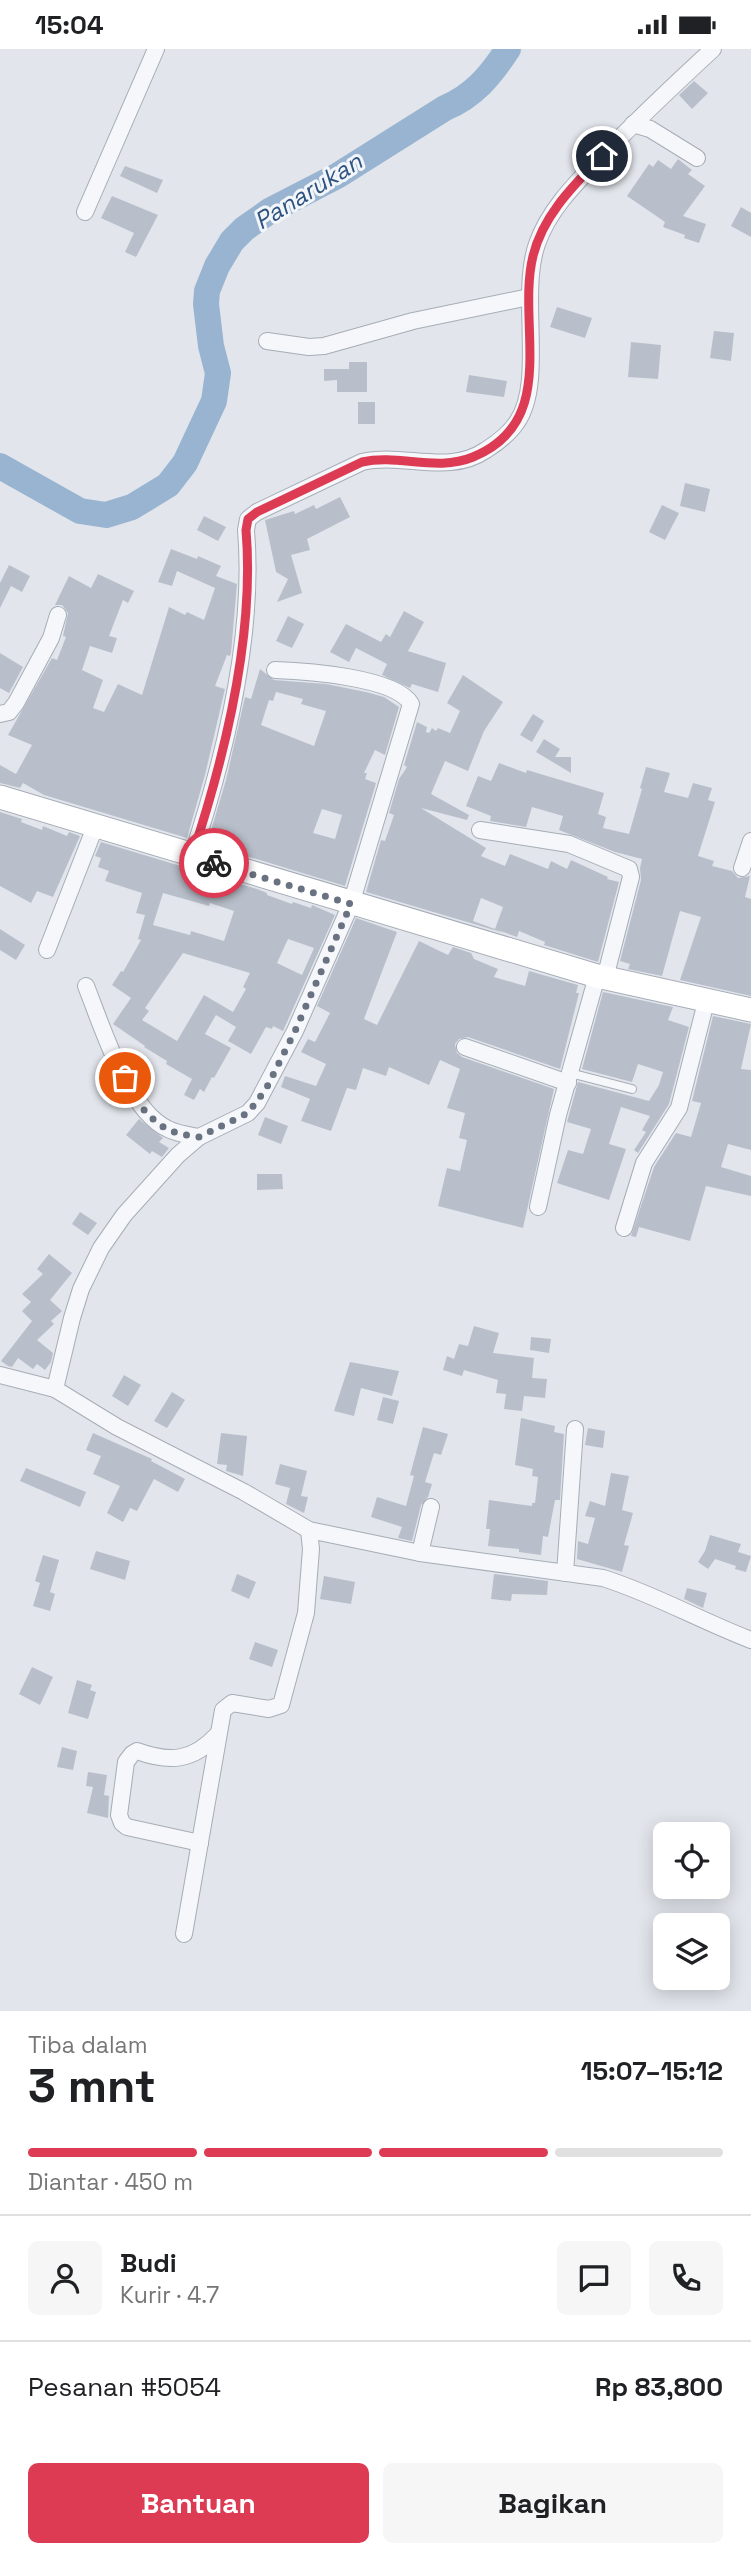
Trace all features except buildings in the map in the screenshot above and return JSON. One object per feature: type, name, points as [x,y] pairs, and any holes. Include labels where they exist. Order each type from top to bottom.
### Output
[{"type":"street","points":[[85,212],[156,49]]},
{"type":"street","points":[[192,856],[210,803],[234,695],[248,597],[248,519],[257,512],[362,462],[380,459],[412,463],[457,462],[485,451],[518,421],[526,401],[531,367],[529,297],[533,255],[551,216],[572,188],[633,124],[713,49]]},
{"type":"street","points":[[633,124],[650,129],[697,158]]},
{"type":"street","points":[[267,341],[309,347],[324,346],[413,321],[529,297]]},
{"type":"street","points":[[0,714],[9,712],[16,703],[51,638],[58,615]]},
{"type":"street","points":[[55,1389],[81,1289],[101,1248],[124,1215],[178,1155],[199,1137],[248,1113],[257,1103],[295,1031],[351,904],[411,704],[402,695],[355,678],[332,673],[275,670]]},
{"type":"street","points":[[0,797],[601,977],[751,1010]]},
{"type":"street","points":[[47,950],[95,827]]},
{"type":"street","points":[[480,830],[569,844],[629,869],[631,877],[569,1078],[538,1206]]},
{"type":"street","points":[[742,868],[751,841]]},
{"type":"street","points":[[86,986],[137,1103],[166,1129],[199,1137]]},
{"type":"street","points":[[624,1228],[644,1163],[678,1108],[706,1002]]},
{"type":"street","points":[[465,1047],[569,1078]]},
{"type":"street","points":[[0,1375],[55,1389],[117,1427],[244,1492],[310,1530],[420,1553],[603,1578],[631,1587],[710,1625],[751,1640]]},
{"type":"street","points":[[565,1573],[575,1429]]},
{"type":"street","points":[[420,1553],[431,1507]]},
{"type":"street","points":[[184,1934],[222,1710],[232,1703],[269,1709],[281,1705],[306,1613],[310,1530]]},
{"type":"street","points":[[200,1843],[122,1823],[119,1815],[126,1762],[128,1757],[137,1751],[163,1759],[190,1756],[207,1746],[217,1735]]},
{"type":"lane","points":[[569,1078],[632,1089]]},
{"type":"waterway","name":"Panarukan","points":[[0,466],[80,511],[106,515],[132,507],[168,485],[185,463],[214,401],[218,373],[211,346],[207,291],[217,266],[232,241],[271,210],[337,176],[465,97],[488,76],[508,49]]},
{"type":"way so far","points":[[125,1078],[137,1103],[166,1129],[180,1134],[199,1137],[248,1113],[266,1089],[295,1031],[351,904],[214,863]]},
{"type":"route","points":[[214,863],[192,856],[210,803],[234,695],[248,597],[248,519],[257,512],[362,462],[380,459],[412,463],[457,462],[485,451],[508,433],[518,421],[526,401],[531,367],[530,269],[537,243],[562,200],[602,156]]}]
